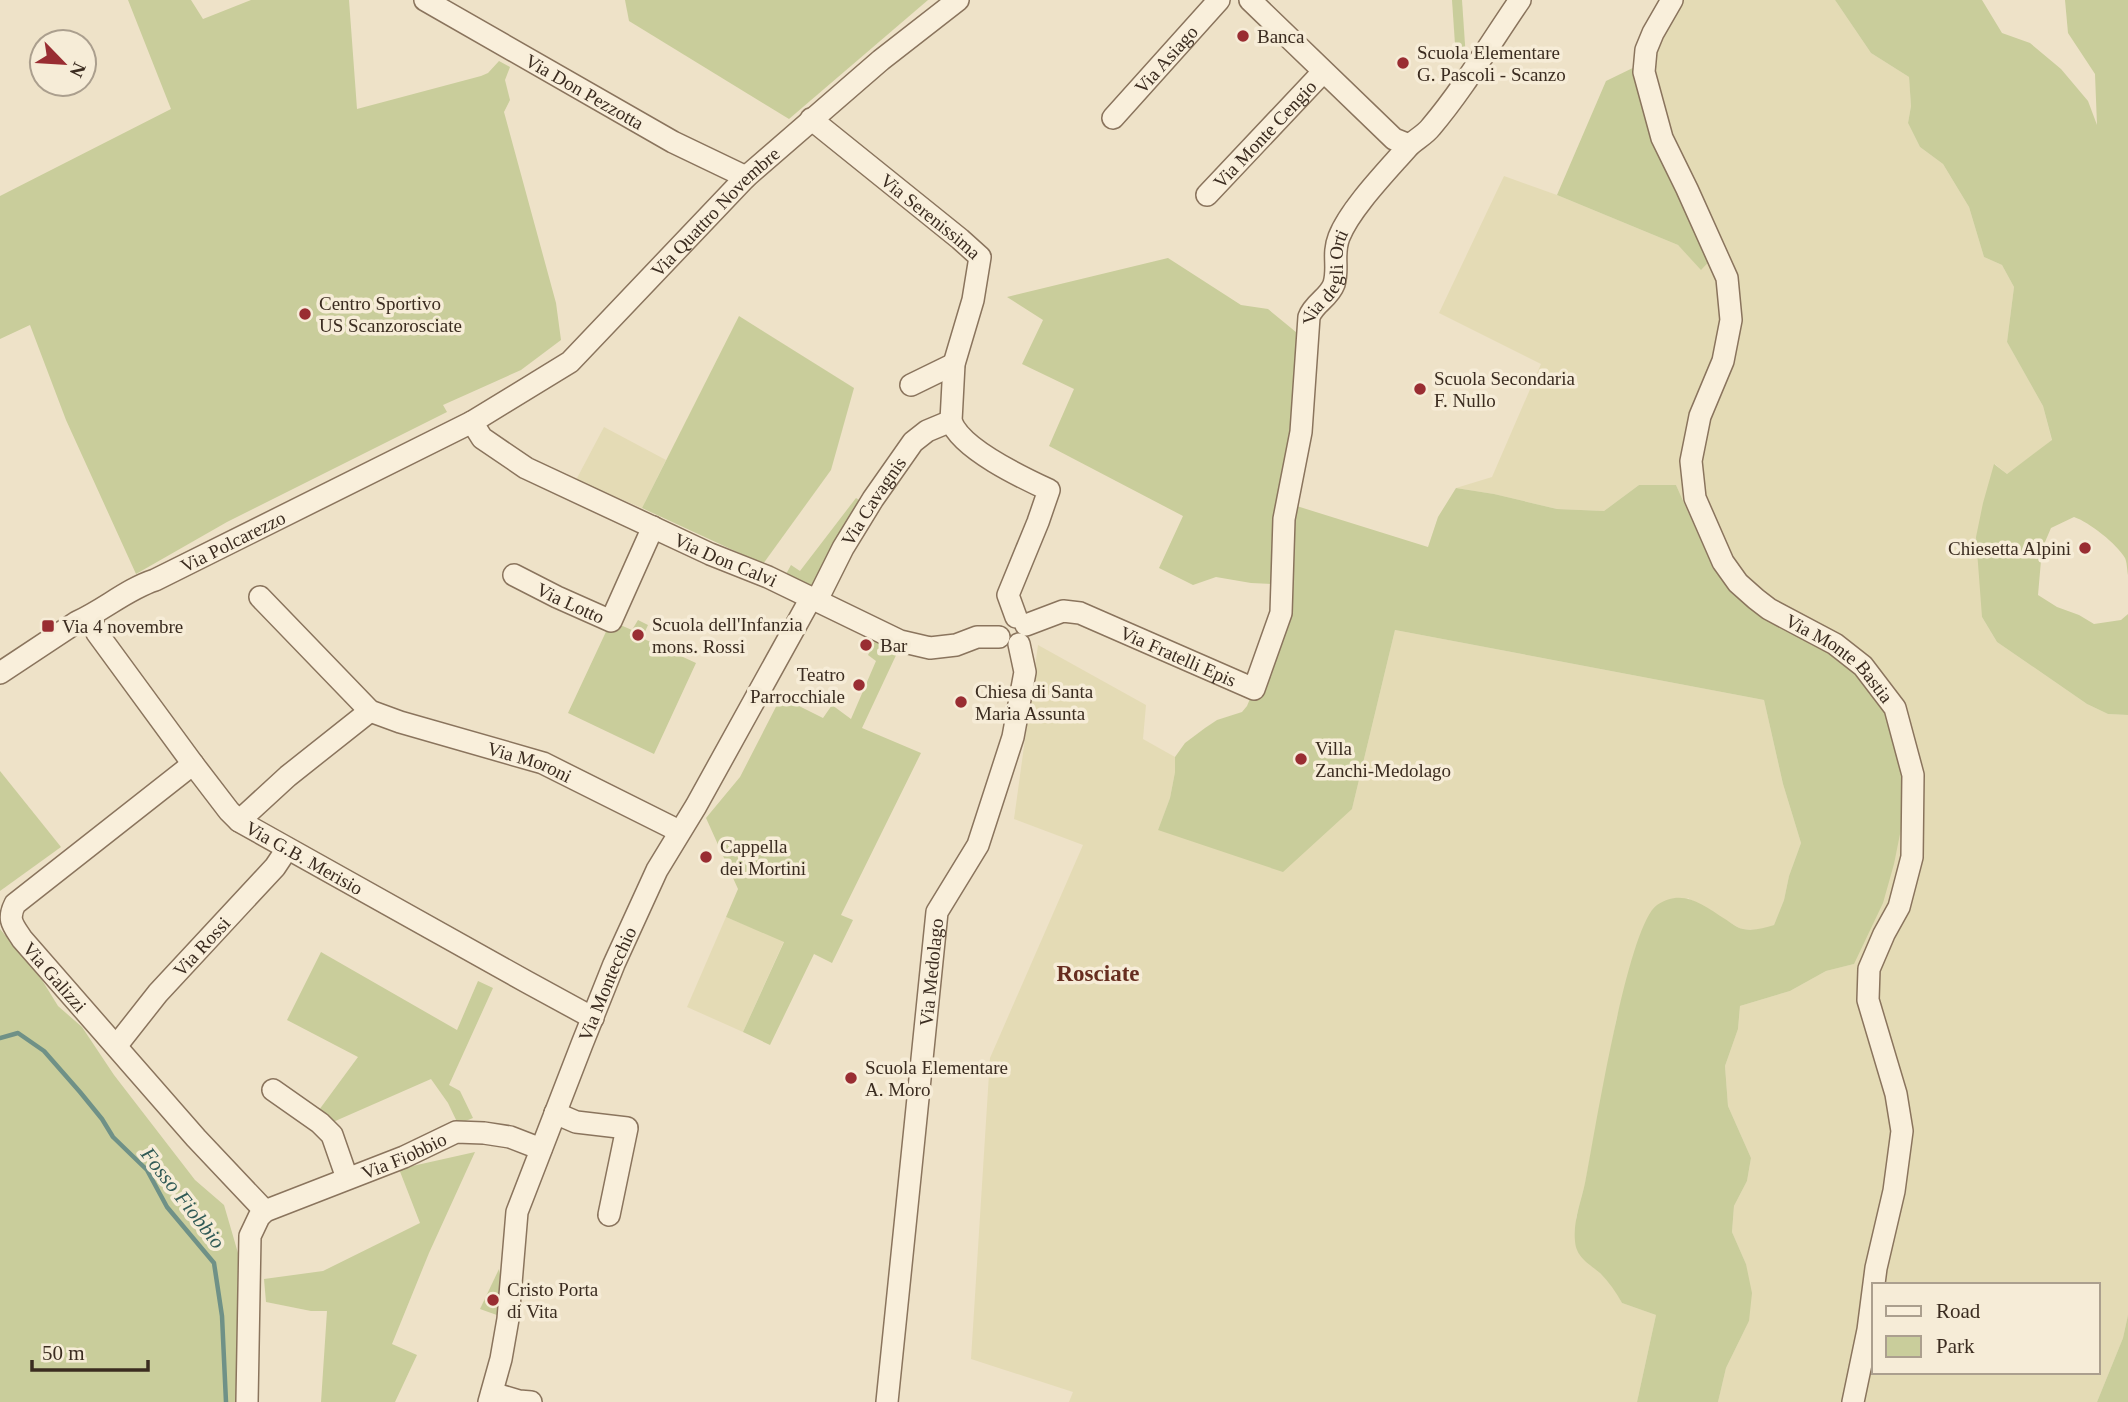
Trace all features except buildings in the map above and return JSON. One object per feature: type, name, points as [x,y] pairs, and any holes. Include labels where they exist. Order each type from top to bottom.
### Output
[{"type":"street","name":"Via Don Pezzotta","points":[[425,0],[673,142],[746,177]]},
{"type":"street","name":"Via Quattro Novembre","points":[[472,422],[570,362],[746,177],[881,60],[958,0]]},
{"type":"street","name":"Via Asiago","points":[[1113,118],[1219,0]]},
{"type":"street","points":[[1250,0],[1394,139],[1409,145]]},
{"type":"street","name":"Via degli Orti","points":[[1281,613],[1284,519],[1301,432],[1309,317],[1312,309],[1328,295],[1334,284],[1334,256],[1340,235],[1367,194],[1409,145],[1430,129],[1520,0]]},
{"type":"street","name":"Via Monte Bastia","points":[[1672,0],[1646,50],[1644,72],[1662,138],[1727,278],[1731,320],[1723,361],[1700,416],[1691,461],[1695,498],[1723,562],[1738,583],[1769,609],[1835,644],[1863,666],[1881,688],[1895,708],[1913,775],[1912,857],[1899,907],[1869,969],[1868,1000],[1895,1094],[1902,1131],[1894,1191],[1874,1283]]},
{"type":"street","name":"Via Monte Cengio","points":[[1207,195],[1323,72]]},
{"type":"street","name":"Via Serenissima","points":[[811,120],[980,257],[973,300],[954,365],[951,421]]},
{"type":"street","points":[[911,385],[954,365]]},
{"type":"street","points":[[951,421],[954,429],[974,448],[1017,475],[1049,490],[1008,595],[1015,631]]},
{"type":"street","name":"Via Cavagnis","points":[[814,599],[873,499],[913,442],[927,431],[951,421]]},
{"type":"street","name":"Via Don Calvi","points":[[472,422],[482,438],[526,468],[900,641],[930,648],[956,645],[977,637],[1015,631]]},
{"type":"street","name":"Via Polcarezzo","points":[[0,673],[76,622],[143,584],[472,422]]},
{"type":"street","name":"Via Lotto","points":[[514,575],[611,621],[653,527]]},
{"type":"street","name":"Via Moroni","points":[[260,597],[370,711],[543,763],[679,831]]},
{"type":"street","name":"Via Montecchio","points":[[490,1397],[501,1359],[508,1319],[517,1212],[614,964],[651,882],[814,599]]},
{"type":"street","name":"Via Fratelli Epis","points":[[1015,631],[1063,611],[1080,613],[1254,689],[1281,613]]},
{"type":"street","name":"Via G.B. Merisio","points":[[90,616],[97,633],[193,764],[239,821],[593,1018]]},
{"type":"street","name":"Via Medolago","points":[[887,1402],[937,912],[978,845],[1013,737],[1025,672],[1015,631]]},
{"type":"street","points":[[239,821],[288,776],[370,711]]},
{"type":"street","name":"Via Galizzi","points":[[193,764],[15,904],[11,921],[22,939],[196,1138],[265,1211]]},
{"type":"street","name":"Via Rossi","points":[[117,1045],[158,993],[275,867],[287,849]]},
{"type":"street","name":"Via Fiobbio","points":[[273,1090],[320,1123],[332,1135],[347,1178]]},
{"type":"street","points":[[555,1113],[576,1122],[627,1128],[609,1215]]},
{"type":"street","name":"Via Fiobbio","points":[[265,1211],[404,1157],[456,1132],[510,1137],[541,1150]]},
{"type":"street","points":[[247,1402],[250,1236],[265,1211]]},
{"type":"street","name":"Via Monte Bastia","points":[[1853,1402],[1872,1299]]},
{"type":"street","points":[[490,1397],[531,1402]]},
{"type":"shaded area","points":[[1677,0],[1835,0],[1871,53],[1909,77],[1911,106],[1908,123],[1920,147],[1943,164],[1969,207],[1984,257],[2002,265],[2014,287],[2007,342],[2043,406],[2052,441],[2007,474],[1995,464],[1982,617],[1997,642],[2087,704],[2108,714],[2128,715],[2128,1315],[2123,1338],[2097,1402],[1718,1402],[1726,1368],[1749,1321],[1746,1264],[1732,1232],[1734,1206],[1747,1181],[1751,1158],[1728,1106],[1725,1066],[1738,1029],[1740,1006],[1790,991],[1826,971],[1854,964],[1758,605],[1734,595],[1710,561],[1676,485],[1639,485],[1604,511],[1557,509],[1456,488],[1492,477],[1541,364],[1439,313],[1504,176],[1678,245],[1701,269],[1697,197],[1643,63]]},
{"type":"shaded area","points":[[604,427],[666,460],[642,508],[576,480]]},
{"type":"shaded area","points":[[1395,630],[1764,700],[1783,784],[1801,843],[1784,900],[1774,925],[1761,930],[1741,929],[1688,898],[1635,951],[1616,1021],[1576,1218],[1600,1273],[1614,1288],[1622,1303],[1656,1315],[1637,1402],[1069,1402],[1073,1392],[971,1359],[990,1058],[1083,845],[1014,819],[1038,645],[1146,705],[1143,739],[1175,757],[1170,798],[1158,830],[1352,809]]},
{"type":"shaded area","points":[[726,917],[784,941],[743,1032],[687,1007]]},
{"type":"green space","name":"Centro Sportivo US Scanzorosciate","points":[[128,0],[191,0],[203,19],[251,0],[349,0],[357,109],[481,76],[488,73],[499,61],[510,67],[505,80],[510,100],[504,112],[556,303],[561,340],[521,370],[443,405],[447,412],[227,522],[136,574],[66,420],[30,325],[0,339],[0,196],[171,109]]},
{"type":"green space","points":[[625,0],[928,0],[789,119],[629,21]]},
{"type":"green space","points":[[1452,0],[1462,0],[1466,59],[1456,59]]},
{"type":"green space","points":[[1835,0],[1982,0],[2002,33],[2030,43],[2061,69],[2088,101],[2097,125],[2095,74],[2068,33],[2065,0],[2128,0],[2128,575],[2125,558],[2116,546],[2095,528],[2074,517],[2051,528],[2042,549],[2038,595],[2094,624],[2121,620],[2128,614],[2128,715],[2108,714],[2087,704],[1997,642],[1982,617],[1976,537],[1994,464],[2007,474],[2052,440],[2043,406],[2007,342],[2014,287],[2002,265],[1984,257],[1969,207],[1943,164],[1920,147],[1908,123],[1911,106],[1909,77],[1871,53]]},
{"type":"green space","points":[[1643,63],[1670,137],[1722,248],[1701,270],[1678,245],[1557,195],[1606,81]]},
{"type":"green space","points":[[1168,258],[1241,305],[1268,309],[1302,337],[1275,584],[1216,577],[1193,585],[1159,568],[1183,516],[1049,446],[1074,389],[1022,364],[1043,320],[1007,297]]},
{"type":"green space","points":[[739,316],[854,388],[831,470],[763,564],[642,508]]},
{"type":"green space","points":[[1639,485],[1676,485],[1710,561],[1734,595],[1795,625],[1849,667],[1877,694],[1901,735],[1906,804],[1894,864],[1883,903],[1854,964],[1826,971],[1790,991],[1740,1006],[1738,1029],[1725,1066],[1728,1106],[1751,1158],[1747,1181],[1734,1206],[1732,1232],[1746,1264],[1752,1293],[1749,1321],[1726,1368],[1718,1402],[1637,1402],[1656,1315],[1622,1303],[1600,1273],[1580,1256],[1576,1247],[1575,1226],[1623,990],[1646,921],[1657,905],[1666,900],[1683,898],[1700,903],[1741,928],[1759,929],[1774,925],[1784,900],[1801,843],[1783,784],[1764,700],[1395,630],[1352,809],[1283,872],[1158,830],[1170,798],[1175,757],[1185,743],[1205,728],[1217,720],[1242,712],[1254,689],[1266,658],[1287,503],[1428,547],[1438,517],[1456,488],[1557,509],[1604,511]]},
{"type":"green space","points":[[856,498],[865,504],[816,590],[785,576],[791,565],[800,571]]},
{"type":"green space","name":"Scuola dell'Infanzia mons. Rossi","points":[[638,620],[648,625],[642,638],[696,663],[654,754],[568,713],[611,621],[632,630]]},
{"type":"green space","points":[[875,641],[898,651],[862,728],[921,753],[841,915],[853,920],[832,963],[814,954],[770,1045],[743,1032],[784,942],[726,917],[738,889],[706,818],[740,777],[781,697],[823,718],[832,705],[851,719],[876,661],[868,655]]},
{"type":"green space","points":[[0,771],[61,847],[0,891]]},
{"type":"green space","points":[[0,929],[42,980],[58,1006],[82,1027],[114,1075],[195,1180],[224,1205],[238,1253],[237,1402],[0,1402]]},
{"type":"green space","points":[[321,952],[457,1030],[478,981],[493,988],[449,1085],[460,1091],[473,1118],[458,1124],[448,1103],[431,1079],[333,1122],[319,1110],[358,1057],[287,1020]]},
{"type":"green space","points":[[475,1152],[429,1253],[392,1344],[417,1355],[395,1402],[321,1402],[327,1311],[311,1311],[266,1302],[264,1279],[323,1271],[420,1223],[399,1169]]},
{"type":"green space","points":[[499,1269],[508,1319],[480,1309]]},
{"type":"green space","points":[[2128,1315],[2128,1402],[2097,1402],[2123,1338]]},
{"type":"waterway","name":"Fosso Fiobbio","points":[[0,1038],[18,1033],[44,1051],[102,1119],[113,1137],[147,1170],[167,1207],[214,1263],[222,1316],[226,1402]]},
{"type":"place","name":"Banca","points":[[1243,36]]},
{"type":"place","name":"Scuola Elementare G. Pascoli - Scanzo","points":[[1403,63]]},
{"type":"place","name":"Centro Sportivo US Scanzorosciate","points":[[305,314]]},
{"type":"place","name":"Scuola Secondaria F. Nullo","points":[[1420,389]]},
{"type":"place","name":"Chiesetta Alpini","points":[[2085,548]]},
{"type":"place","name":"Via 4 novembre","points":[[48,626]]},
{"type":"place","name":"Scuola dell'Infanzia mons. Rossi","points":[[638,635]]},
{"type":"place","name":"Bar","points":[[866,645]]},
{"type":"place","name":"Teatro Parrocchiale","points":[[859,685]]},
{"type":"place","name":"Chiesa di Santa Maria Assunta","points":[[961,702]]},
{"type":"place","name":"Villa Zanchi-Medolago","points":[[1301,759]]},
{"type":"place","name":"Cappella dei Mortini","points":[[706,857]]},
{"type":"place","name":"Scuola Elementare A. Moro","points":[[851,1078]]},
{"type":"place","name":"Cristo Porta di Vita","points":[[493,1300]]},
{"type":"district","name":"Rosciate","points":[[1098,973]]}]
